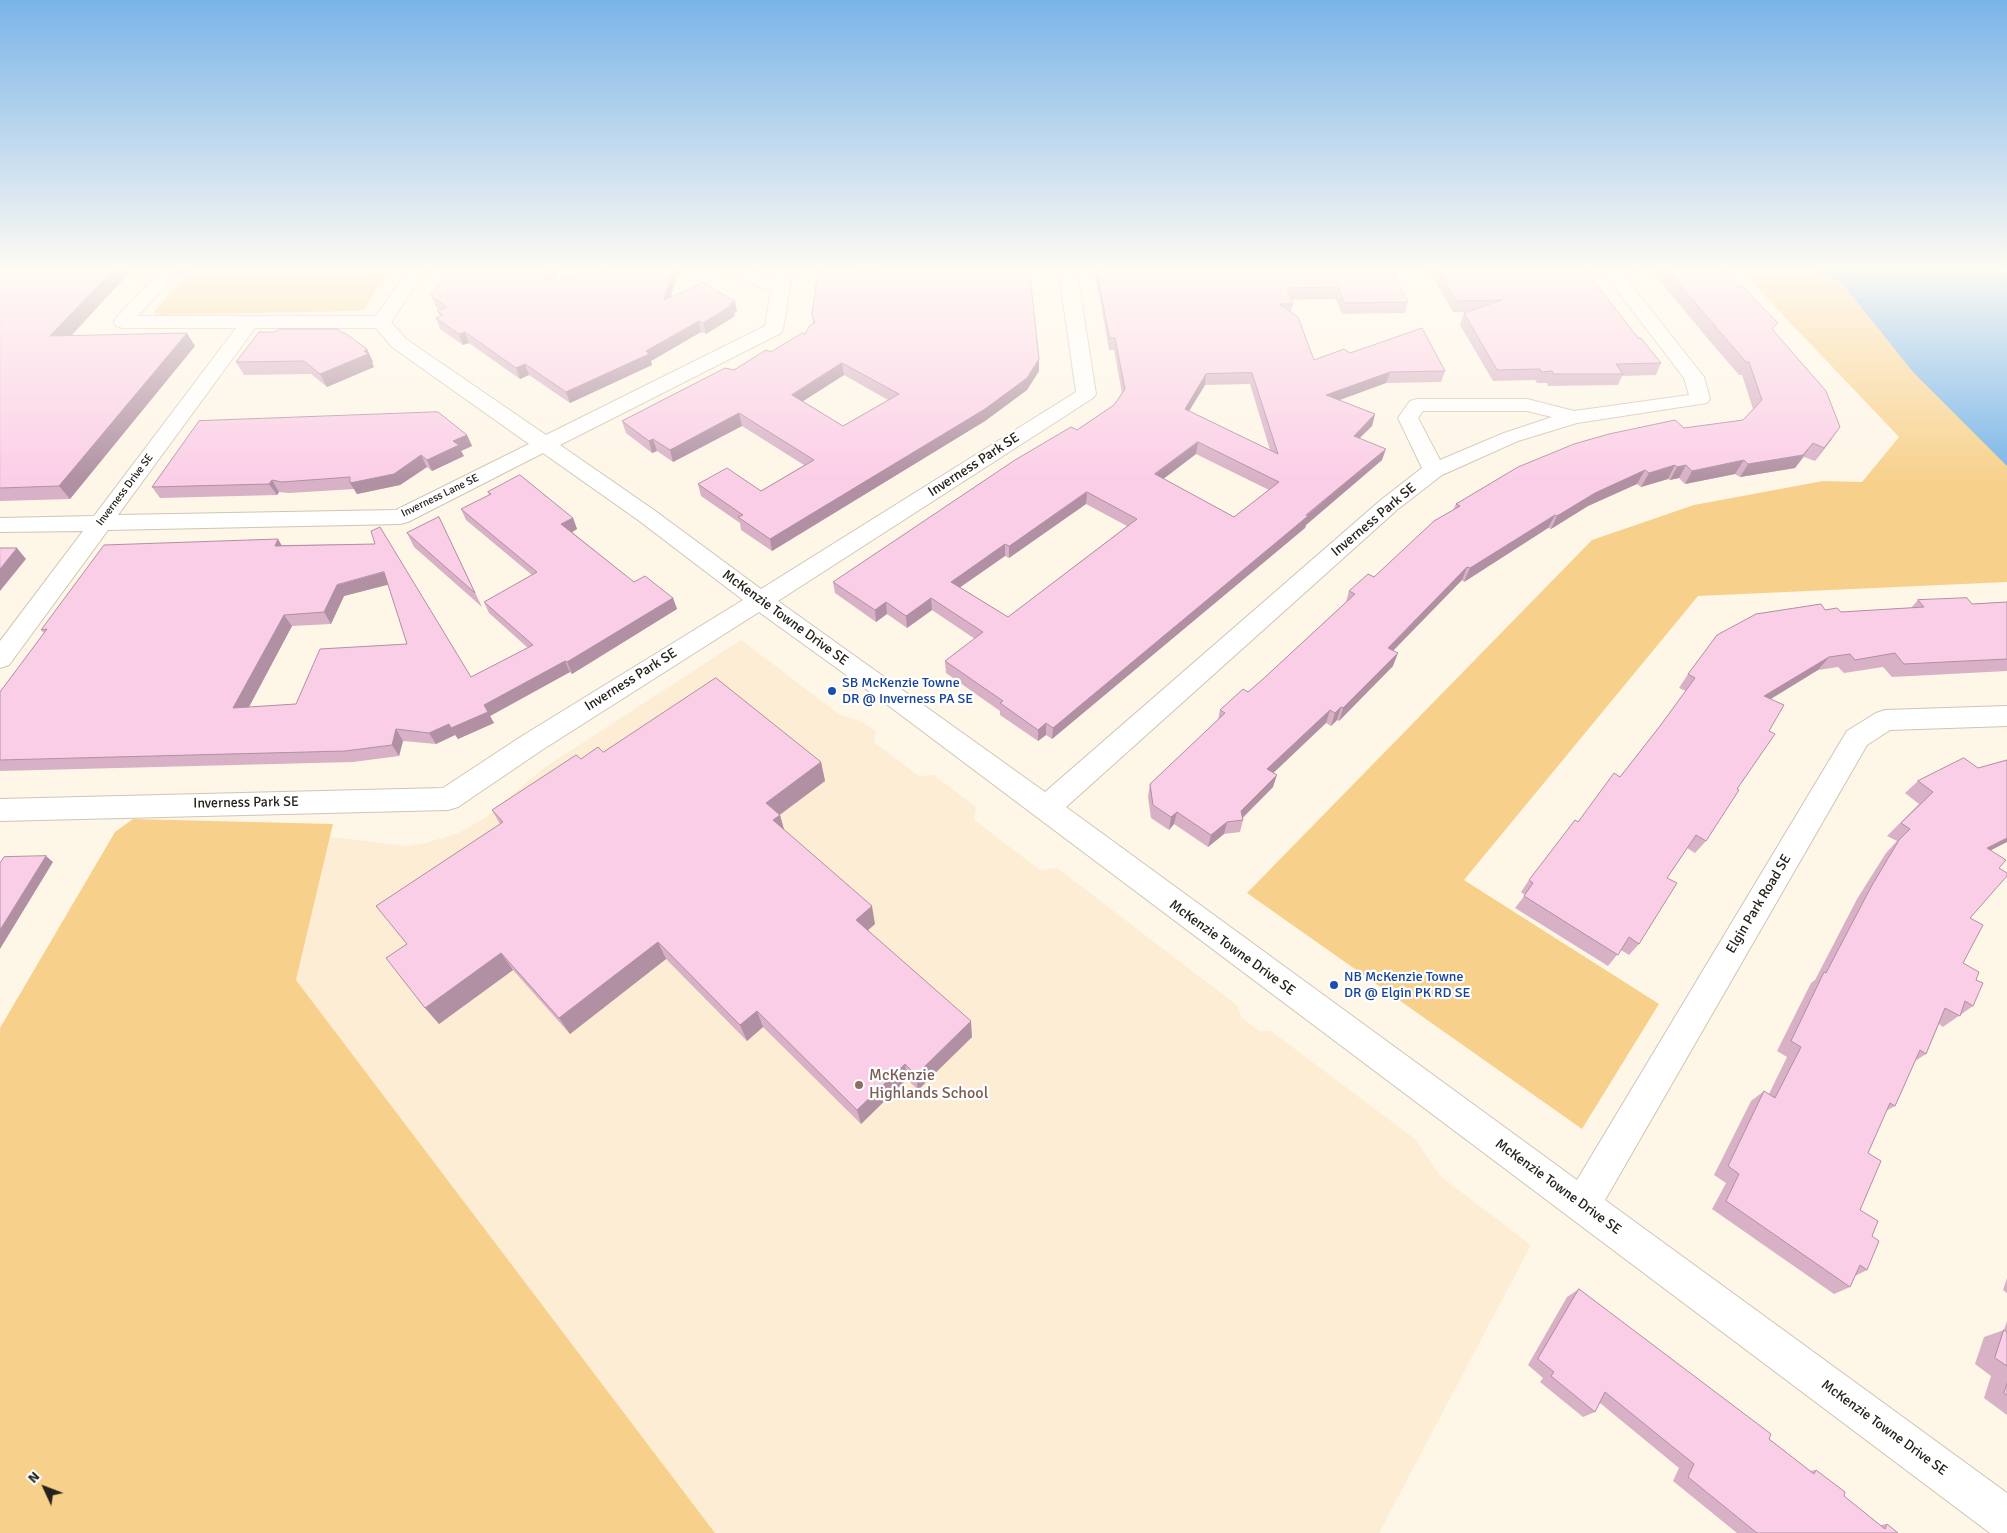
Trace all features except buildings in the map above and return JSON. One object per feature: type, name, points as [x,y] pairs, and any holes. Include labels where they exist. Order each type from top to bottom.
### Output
[{"type":"street","name":"Inverness Drive SE","points":[[0,659],[238,339]]},
{"type":"street","name":"McKenzie Towne Drive SE","points":[[395,339],[646,515],[761,601],[890,693],[2007,1519]]},
{"type":"street","name":"Inverness Lane SE","points":[[0,525],[400,517],[755,339]]},
{"type":"street","name":"Inverness Park SE","points":[[0,810],[448,800],[532,743],[724,622],[761,601],[1086,394],[1078,339]]},
{"type":"street","name":"Inverness Park SE","points":[[1045,809],[1390,504],[1434,470],[1511,437],[1574,417],[1700,399],[1694,377],[1664,339]]},
{"type":"street","name":"Inverness Park SE","points":[[1434,470],[1408,418],[1417,405],[1527,405],[1574,417]]},
{"type":"street","name":"Elgin Park Road SE","points":[[1582,1205],[1857,738],[1885,720],[2007,716]]},
{"type":"shaded area","points":[[1805,339],[2007,339],[2007,582],[1698,596],[1464,880],[1659,1004],[1582,1129],[1247,893],[1592,540],[1694,505],[1823,481],[1862,482],[1899,437]]},
{"type":"shaded area","name":"McKenzie Highlands School","points":[[741,640],[839,714],[860,721],[876,731],[874,742],[919,776],[934,775],[976,807],[974,820],[1040,870],[1057,868],[1238,1006],[1241,1017],[1259,1031],[1271,1031],[1415,1139],[1440,1176],[1531,1245],[1379,1533],[715,1533],[296,980],[330,837],[408,846],[426,843],[459,833],[486,817],[544,768]]},
{"type":"shaded area","points":[[133,819],[333,824],[296,980],[715,1533],[0,1533],[0,1028],[115,832]]},
{"type":"water","points":[[1886,339],[2007,339],[2007,466],[1913,372]]},
{"type":"place","name":"SB McKenzie Towne DR @ Inverness PA SE","points":[[832,691]]},
{"type":"place","name":"NB McKenzie Towne DR @ Elgin PK RD SE","points":[[1334,985]]},
{"type":"place","name":"McKenzie Highlands School","points":[[859,1085]]}]
